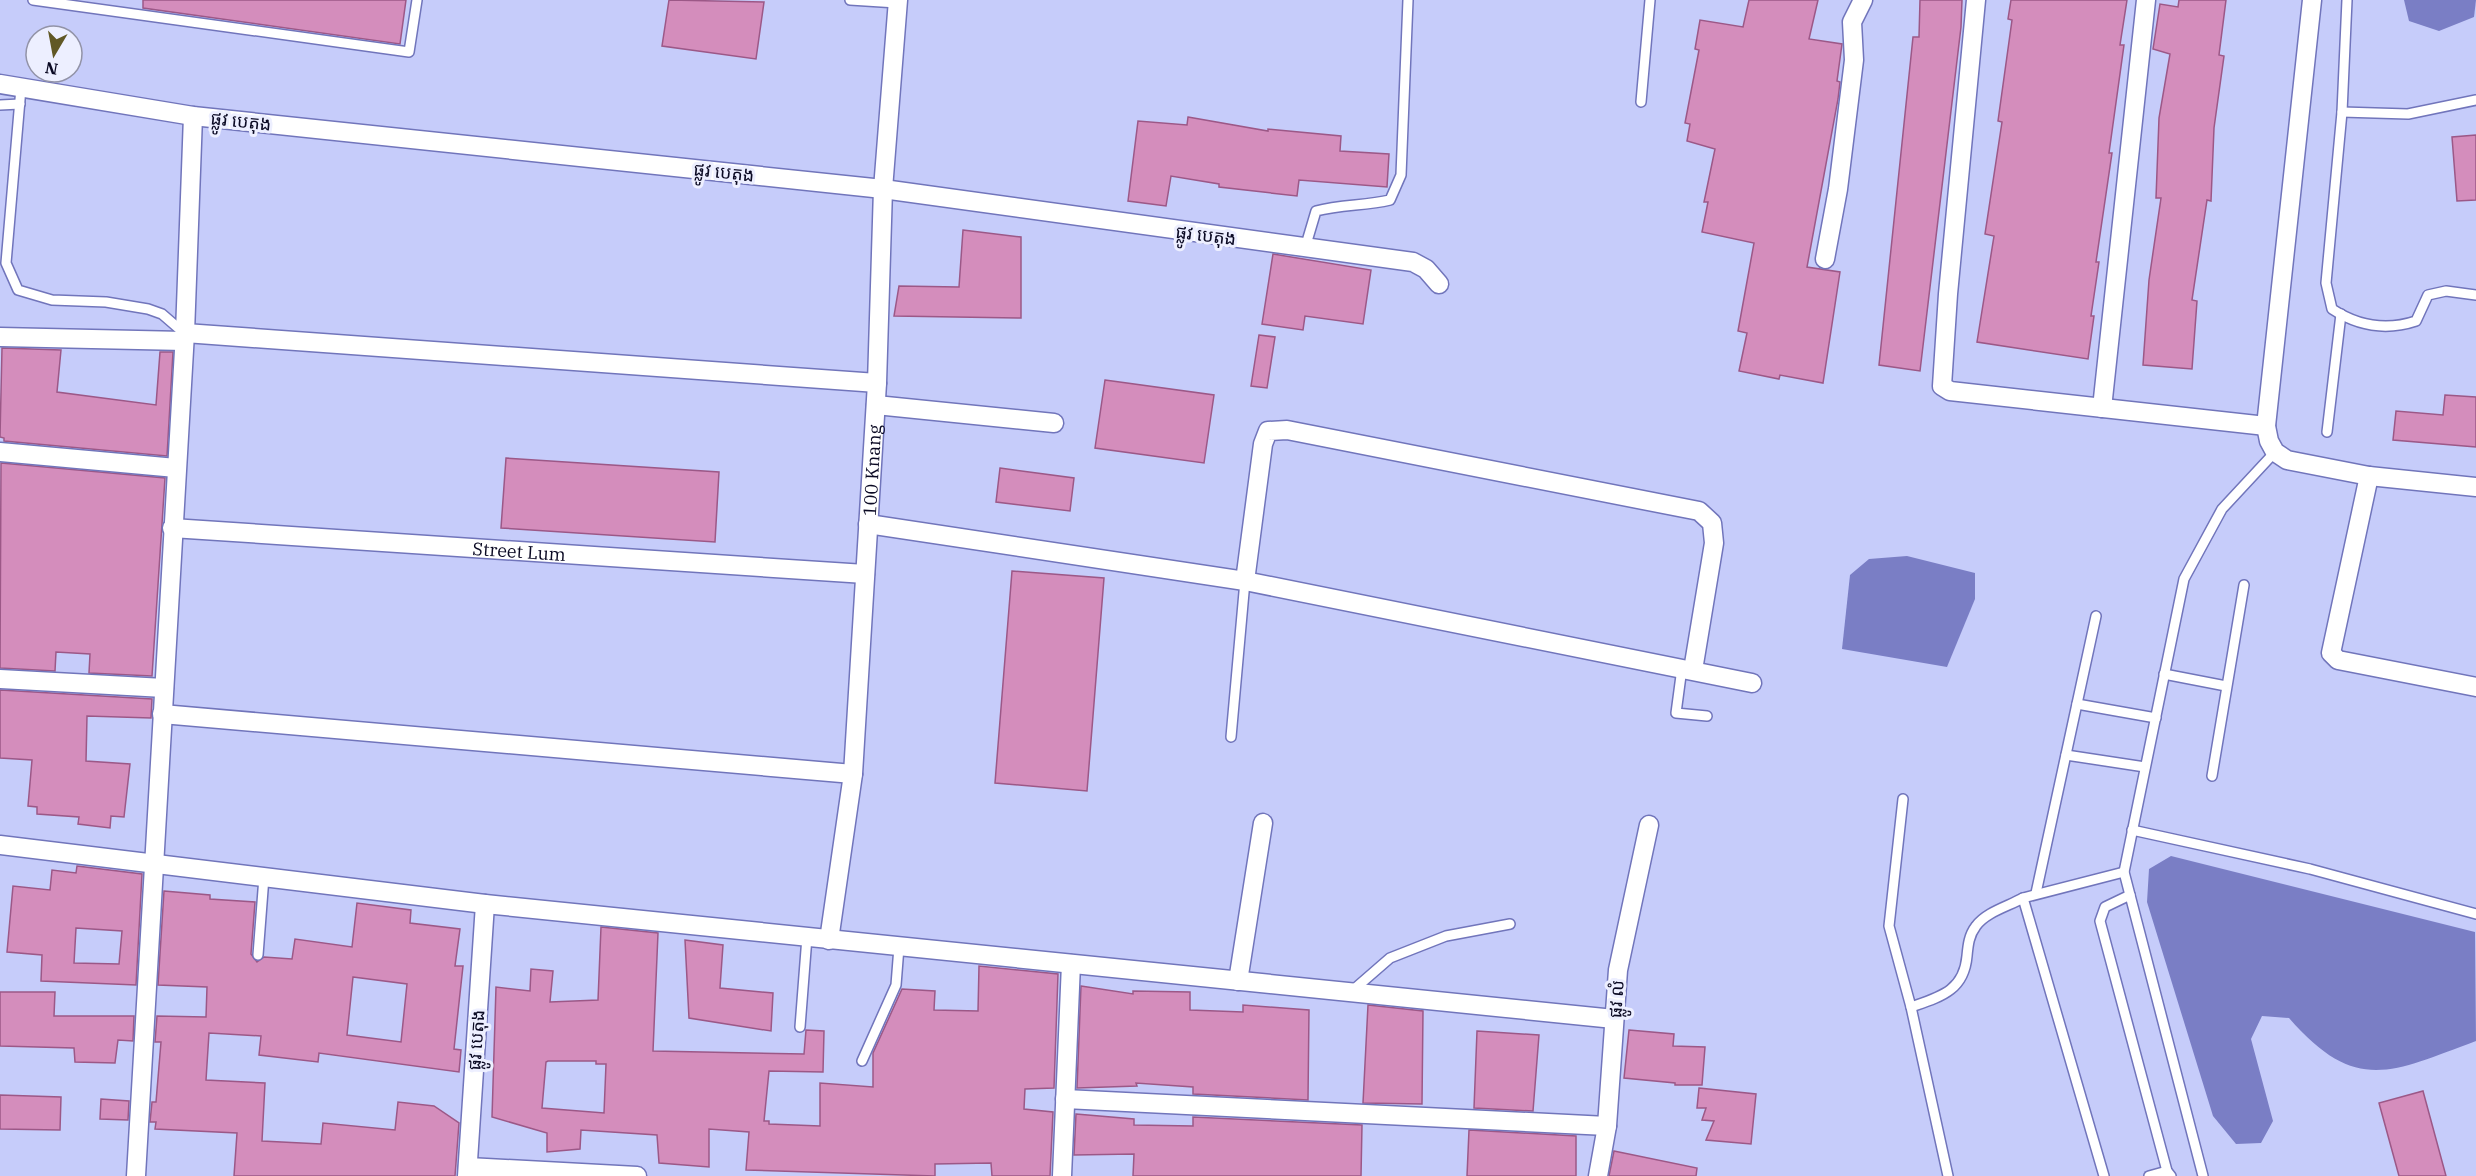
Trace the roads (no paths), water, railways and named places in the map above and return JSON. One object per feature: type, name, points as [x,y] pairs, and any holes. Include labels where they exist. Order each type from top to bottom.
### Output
[{"type":"street","points":[[1825,259],[1838,189],[1854,60],[1852,22],[1863,0]]},
{"type":"street","points":[[1976,0],[1948,294],[1942,386],[1950,391],[2266,426]]},
{"type":"street","points":[[2102,408],[2146,0]]},
{"type":"street","points":[[2312,0],[2266,426],[2269,441],[2275,452],[2287,460],[2369,476],[2476,487]]},
{"type":"street","name":"100 Knang","points":[[829,939],[853,774],[876,405],[883,189],[898,1]]},
{"type":"street","name":"ផ្លូវ បេតុង","points":[[0,84],[21,96],[883,189],[1413,262],[1426,269],[1439,284]]},
{"type":"street","points":[[136,1176],[172,528],[185,337],[193,116]]},
{"type":"street","points":[[0,337],[185,337],[877,383]]},
{"type":"street","points":[[876,405],[1054,423]]},
{"type":"street","points":[[1245,581],[1263,444],[1268,430],[1287,430],[1577,486],[1699,511],[1712,522],[1714,543],[1688,669]]},
{"type":"street","points":[[0,452],[176,468]]},
{"type":"street","points":[[2369,476],[2331,653],[2338,660],[2476,687]]},
{"type":"street","points":[[868,524],[1245,581],[1752,683]]},
{"type":"street","name":"Street Lum","points":[[172,528],[865,574]]},
{"type":"street","points":[[0,679],[164,688]]},
{"type":"street","points":[[162,714],[853,774]]},
{"type":"street","points":[[1238,981],[1263,823]]},
{"type":"street","name":"ផ្លូវ លំ","points":[[1598,1176],[1607,1126],[1618,970],[1648,825]]},
{"type":"street","points":[[0,844],[485,904],[1614,1019]]},
{"type":"street","name":"ផ្លូវ បេតុង","points":[[467,1171],[485,904]]},
{"type":"street","points":[[1062,1176],[1071,964]]},
{"type":"street","points":[[1065,1099],[1607,1126]]},
{"type":"street","points":[[467,1171],[637,1176]]},
{"type":"lane","points":[[33,0],[409,51],[417,0]]},
{"type":"lane","points":[[850,0],[898,1]]},
{"type":"lane","points":[[1305,248],[1317,211],[1335,206],[1369,205],[1390,200],[1401,175],[1408,0]]},
{"type":"lane","points":[[1641,102],[1650,0]]},
{"type":"lane","points":[[2347,0],[2342,112],[2326,283],[2332,309],[2351,321],[2396,328],[2415,321],[2428,295],[2446,291],[2476,295]]},
{"type":"lane","points":[[0,105],[21,96],[6,263],[18,290],[52,300],[106,302],[148,309],[162,314],[185,337]]},
{"type":"lane","points":[[2342,112],[2408,114],[2476,100]]},
{"type":"lane","points":[[2327,432],[2341,314]]},
{"type":"lane","points":[[2203,1176],[2124,872],[2184,579],[2222,509],[2275,452]]},
{"type":"lane","points":[[1231,737],[1245,581]]},
{"type":"lane","points":[[2212,776],[2244,585]]},
{"type":"lane","points":[[2036,893],[2096,616]]},
{"type":"lane","points":[[1688,669],[1676,713],[1707,716]]},
{"type":"lane","points":[[2164,674],[2226,687]]},
{"type":"lane","points":[[2077,704],[2156,718]]},
{"type":"lane","points":[[2066,755],[2145,767]]},
{"type":"lane","points":[[1903,799],[1889,926],[1911,1007],[1948,1176]]},
{"type":"lane","points":[[2132,830],[2310,869],[2476,914]]},
{"type":"lane","points":[[1911,1007],[1938,997],[1960,982],[1966,971],[1969,939],[1982,919],[2036,893],[2124,872]]},
{"type":"lane","points":[[258,955],[264,877]]},
{"type":"lane","points":[[2130,895],[2105,906],[2100,921],[2169,1173],[2149,1176]]},
{"type":"lane","points":[[2023,898],[2104,1176]]},
{"type":"lane","points":[[1350,992],[1390,958],[1446,936],[1510,924]]},
{"type":"lane","points":[[800,1027],[807,937]]},
{"type":"lane","points":[[862,1061],[896,985],[899,947]]},
{"type":"water","points":[[2404,0],[2476,0],[2474,17],[2439,31],[2409,21]]},
{"type":"water","points":[[1907,556],[1975,573],[1975,599],[1947,667],[1842,649],[1850,575],[1869,559]]},
{"type":"water","points":[[2171,856],[2475,932],[2476,1041],[2398,1068],[2376,1070],[2355,1067],[2335,1058],[2313,1042],[2289,1018],[2262,1016],[2251,1039],[2273,1121],[2261,1143],[2236,1144],[2213,1116],[2147,902],[2149,869]]}]
